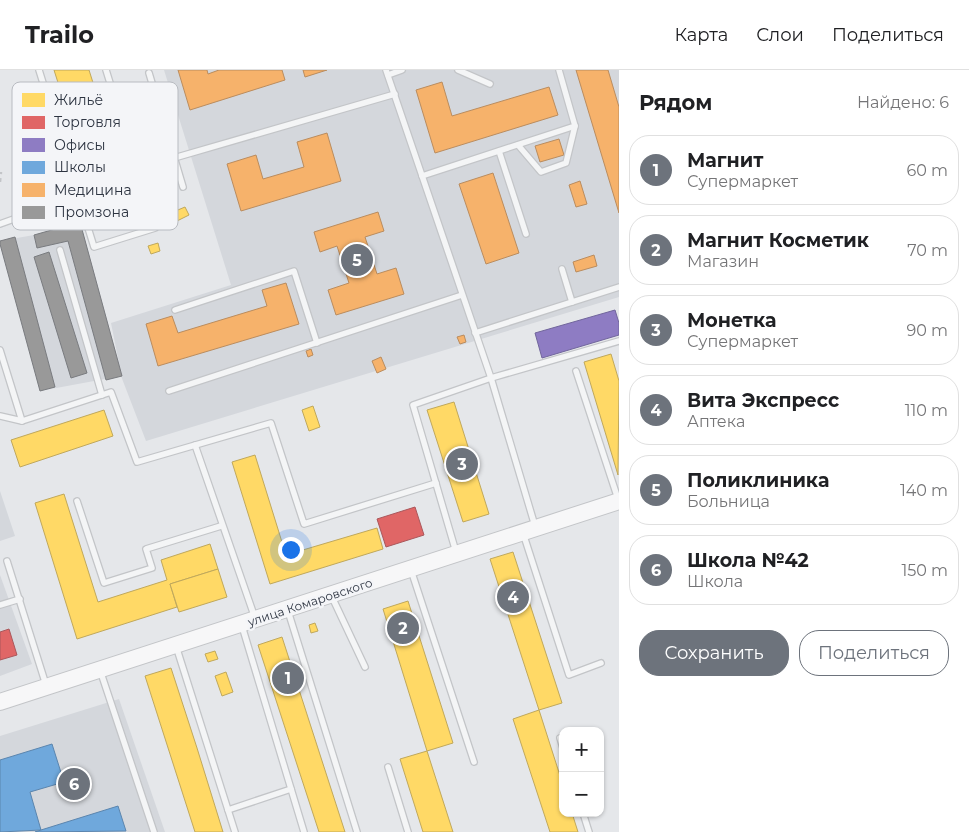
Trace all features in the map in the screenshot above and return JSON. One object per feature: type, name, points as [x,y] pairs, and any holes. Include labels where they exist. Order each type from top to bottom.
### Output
[{"type":"street","name":"улица Комаровского","points":[[0,702],[619,501]]},
{"type":"lane","points":[[39,70],[43,82]]},
{"type":"lane","points":[[106,70],[110,82]]},
{"type":"lane","points":[[402,70],[387,72],[491,378],[529,530],[569,675],[601,663]]},
{"type":"lane","points":[[458,70],[490,84]]},
{"type":"lane","points":[[518,145],[541,172],[566,163],[575,126],[559,70]]},
{"type":"lane","points":[[149,73],[152,82]]},
{"type":"lane","points":[[178,157],[394,94]]},
{"type":"lane","points":[[422,176],[575,126]]},
{"type":"lane","points":[[499,151],[526,234]]},
{"type":"lane","points":[[178,171],[183,187]]},
{"type":"lane","points":[[0,224],[12,220]]},
{"type":"lane","points":[[89,230],[94,247],[149,230]]},
{"type":"lane","points":[[60,250],[102,395]]},
{"type":"lane","points":[[562,269],[572,302]]},
{"type":"lane","points":[[175,310],[294,271],[317,343]]},
{"type":"lane","points":[[475,333],[619,287]]},
{"type":"lane","points":[[169,391],[462,295]]},
{"type":"lane","points":[[456,554],[413,405],[491,378],[619,341]]},
{"type":"lane","points":[[0,350],[22,421]]},
{"type":"lane","points":[[576,371],[619,501]]},
{"type":"lane","points":[[0,416],[22,421],[111,392],[137,462],[271,424],[304,524],[436,482]]},
{"type":"lane","points":[[195,445],[221,526],[248,621],[291,789],[304,832]]},
{"type":"lane","points":[[77,500],[104,583],[152,568],[146,550],[221,526]]},
{"type":"lane","points":[[7,562],[47,686]]},
{"type":"lane","points":[[411,570],[474,762]]},
{"type":"lane","points":[[331,595],[365,667]]},
{"type":"lane","points":[[0,605],[20,599]]},
{"type":"lane","points":[[287,609],[357,832]]},
{"type":"lane","points":[[176,645],[235,832]]},
{"type":"lane","points":[[100,670],[154,832]]},
{"type":"lane","points":[[388,767],[408,832]]},
{"type":"lane","points":[[228,810],[291,789]]},
{"type":"lane","points":[[584,817],[589,832]]},
{"type":"path","points":[[0,182],[1,172]]},
{"type":"shaded area","points":[[164,70],[619,70],[619,297],[146,441],[121,376],[40,391],[0,241],[52,230],[82,230],[119,363],[111,323],[231,285],[178,115],[178,82],[168,82]]},
{"type":"shaded area","points":[[0,491],[15,536],[0,541]]},
{"type":"shaded area","points":[[0,575],[32,664],[0,676]]},
{"type":"shaded area","points":[[119,699],[165,832],[0,832],[0,736]]},
{"type":"building: Жильё","points":[[54,70],[89,70],[93,82],[58,82]]},
{"type":"building: Жильё","points":[[185,207],[189,215],[178,220],[178,210]]},
{"type":"building: Жильё","points":[[158,243],[160,251],[151,254],[148,246]]},
{"type":"building: Жильё","points":[[611,354],[619,381],[618,475],[584,362]]},
{"type":"building: Жильё","points":[[454,402],[489,514],[463,522],[427,410]]},
{"type":"building: Жильё","points":[[313,406],[320,427],[309,431],[302,410]]},
{"type":"building: Жильё","points":[[104,410],[113,436],[20,467],[11,440]]},
{"type":"building: Жильё","points":[[255,455],[286,555],[377,528],[383,549],[270,584],[232,462]]},
{"type":"building: Жильё","points":[[64,494],[98,602],[167,580],[161,560],[210,544],[218,569],[170,584],[177,607],[77,639],[35,503]]},
{"type":"building: Жильё","points":[[513,552],[562,703],[539,710],[490,559]]},
{"type":"building: Жильё","points":[[218,569],[227,597],[179,612],[170,584]]},
{"type":"building: Жильё","points":[[408,601],[453,743],[427,751],[383,609]]},
{"type":"building: Жильё","points":[[315,623],[318,631],[311,633],[309,625]]},
{"type":"building: Жильё","points":[[282,637],[345,832],[319,832],[258,645]]},
{"type":"building: Жильё","points":[[215,651],[218,659],[208,662],[205,654]]},
{"type":"building: Жильё","points":[[171,668],[223,832],[195,832],[145,676]]},
{"type":"building: Жильё","points":[[226,672],[233,692],[222,696],[215,676]]},
{"type":"building: Жильё","points":[[539,710],[559,772],[559,817],[573,817],[578,832],[550,832],[513,719]]},
{"type":"building: Жильё","points":[[427,751],[453,832],[423,832],[400,759]]},
{"type":"building: Торговля","points":[[415,507],[424,535],[386,547],[377,519]]},
{"type":"building: Торговля","points":[[9,629],[17,655],[0,660],[0,632]]},
{"type":"building: Офисы","points":[[615,310],[619,323],[619,335],[542,358],[535,333]]},
{"type":"building: Школы","points":[[52,744],[64,782],[30,792],[41,830],[0,832],[0,760]]},
{"type":"building: Школы","points":[[118,806],[126,831],[35,832],[41,830]]},
{"type":"building: Медицина","points":[[178,70],[207,70],[208,74],[219,70],[282,70],[285,80],[190,110]]},
{"type":"building: Медицина","points":[[303,70],[327,70],[305,77]]},
{"type":"building: Медицина","points":[[576,70],[608,70],[619,107],[619,213]]},
{"type":"building: Медицина","points":[[442,82],[452,116],[549,87],[558,115],[435,153],[416,90]]},
{"type":"building: Медицина","points":[[327,133],[341,181],[241,211],[227,164],[256,155],[263,179],[304,167],[297,142]]},
{"type":"building: Медицина","points":[[559,139],[564,155],[540,162],[535,146]]},
{"type":"building: Медицина","points":[[493,173],[519,253],[486,264],[459,184]]},
{"type":"building: Медицина","points":[[580,181],[587,204],[576,207],[569,185]]},
{"type":"building: Медицина","points":[[378,212],[384,231],[365,237],[377,274],[396,268],[404,294],[336,315],[328,290],[349,283],[337,246],[320,252],[314,232]]},
{"type":"building: Медицина","points":[[594,255],[597,266],[576,272],[573,262]]},
{"type":"building: Медицина","points":[[286,283],[299,324],[158,366],[146,324],[172,316],[178,333],[267,306],[262,290]]},
{"type":"building: Медицина","points":[[464,335],[466,342],[460,344],[457,337]]},
{"type":"building: Медицина","points":[[311,349],[313,355],[308,357],[306,351]]},
{"type":"building: Медицина","points":[[381,357],[386,369],[377,373],[372,361]]},
{"type":"building: Промзона","points":[[52,230],[82,230],[122,376],[106,380],[68,241],[37,248],[34,235]]},
{"type":"building: Промзона","points":[[15,237],[55,387],[40,391],[0,244],[0,241]]},
{"type":"building: Промзона","points":[[49,252],[87,373],[71,378],[34,257]]},
{"type":"place","name":"Поликлиника","points":[[357,260]]},
{"type":"place","name":"Монетка","points":[[462,464]]},
{"type":"place","name":"Вита Экспресс","points":[[513,597]]},
{"type":"place","name":"Магнит Косметик","points":[[403,628]]},
{"type":"place","name":"Магнит","points":[[288,678]]},
{"type":"place","name":"Школа №42","points":[[74,784]]}]
